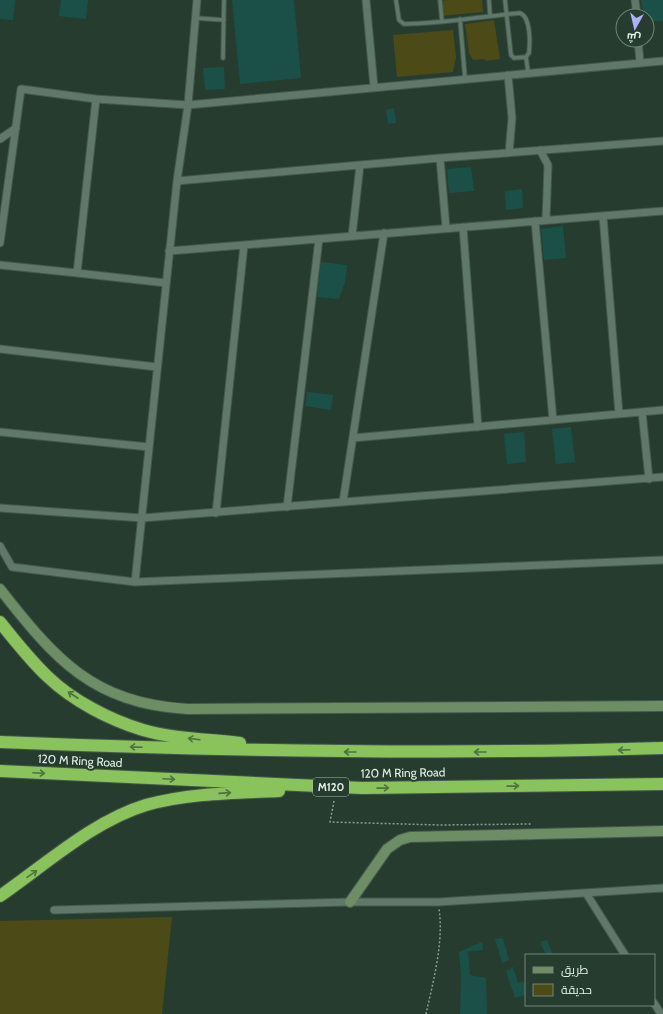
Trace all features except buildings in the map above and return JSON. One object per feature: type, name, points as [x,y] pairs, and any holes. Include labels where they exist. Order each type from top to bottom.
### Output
[{"type":"highway","points":[[0,622],[22,649],[49,678],[90,707],[116,720],[143,730],[181,737],[316,752]]},
{"type":"highway","name":"120 M Ring Road","points":[[0,742],[164,749],[316,752],[565,752],[663,748]]},
{"type":"highway","name":"120 M Ring Road","points":[[0,771],[362,788],[663,784]]},
{"type":"highway","points":[[0,896],[92,831],[122,814],[146,805],[176,798],[208,794],[362,788]]},
{"type":"street","points":[[135,582],[177,181],[188,105],[197,0]]},
{"type":"street","points":[[366,0],[374,87]]},
{"type":"street","points":[[639,48],[640,62]]},
{"type":"street","points":[[0,243],[21,89],[96,99],[188,105],[528,72],[663,61]]},
{"type":"street","points":[[508,75],[512,118],[509,153]]},
{"type":"street","points":[[77,273],[96,99]]},
{"type":"street","points":[[0,139],[16,128]]},
{"type":"street","points":[[177,181],[440,158],[663,141]]},
{"type":"street","points":[[540,150],[548,165],[546,220]]},
{"type":"street","points":[[440,158],[446,228]]},
{"type":"street","points":[[352,236],[360,165]]},
{"type":"street","points":[[170,251],[663,211]]},
{"type":"street","points":[[603,216],[619,414]]},
{"type":"street","points":[[535,221],[553,420]]},
{"type":"street","points":[[463,227],[478,427]]},
{"type":"street","points":[[343,502],[384,233]]},
{"type":"street","points":[[287,507],[319,239]]},
{"type":"street","points":[[216,513],[244,245]]},
{"type":"street","points":[[0,265],[166,283]]},
{"type":"street","points":[[0,349],[157,366]]},
{"type":"street","points":[[353,438],[663,410]]},
{"type":"street","points":[[642,412],[649,479]]},
{"type":"street","points":[[0,432],[149,447]]},
{"type":"street","points":[[0,508],[142,518],[663,477]]},
{"type":"street","points":[[0,546],[12,567],[135,582],[663,560]]},
{"type":"street","points":[[0,589],[40,639],[64,662],[91,682],[106,690],[121,697],[150,705],[187,709],[663,706]]},
{"type":"street","points":[[350,902],[387,849],[400,840],[410,837],[663,831]]},
{"type":"street","points":[[54,910],[350,902],[438,902],[663,888]]},
{"type":"street","points":[[586,893],[623,954]]},
{"type":"street","points":[[655,1005],[661,1014]]},
{"type":"lane","points":[[223,58],[224,0]]},
{"type":"lane","points":[[396,0],[399,20],[402,23],[442,21],[520,13],[526,17],[529,51],[526,57],[528,72]]},
{"type":"lane","points":[[440,0],[442,21]]},
{"type":"lane","points":[[489,0],[490,15]]},
{"type":"lane","points":[[505,0],[511,55],[514,58],[526,57]]},
{"type":"lane","points":[[195,18],[224,20]]},
{"type":"lane","points":[[460,19],[465,78]]},
{"type":"path","points":[[334,801],[330,822],[440,825],[533,824]]},
{"type":"path","points":[[426,1014],[436,968],[440,919],[438,902]]},
{"type":"green space","points":[[482,0],[483,12],[440,16],[438,1]]},
{"type":"green space","points":[[494,20],[500,59],[486,61],[484,59],[473,60],[469,53],[465,24]]},
{"type":"green space","points":[[453,30],[456,57],[453,72],[397,77],[393,35]]},
{"type":"green space","points":[[172,917],[162,1014],[0,1014],[0,921]]}]
